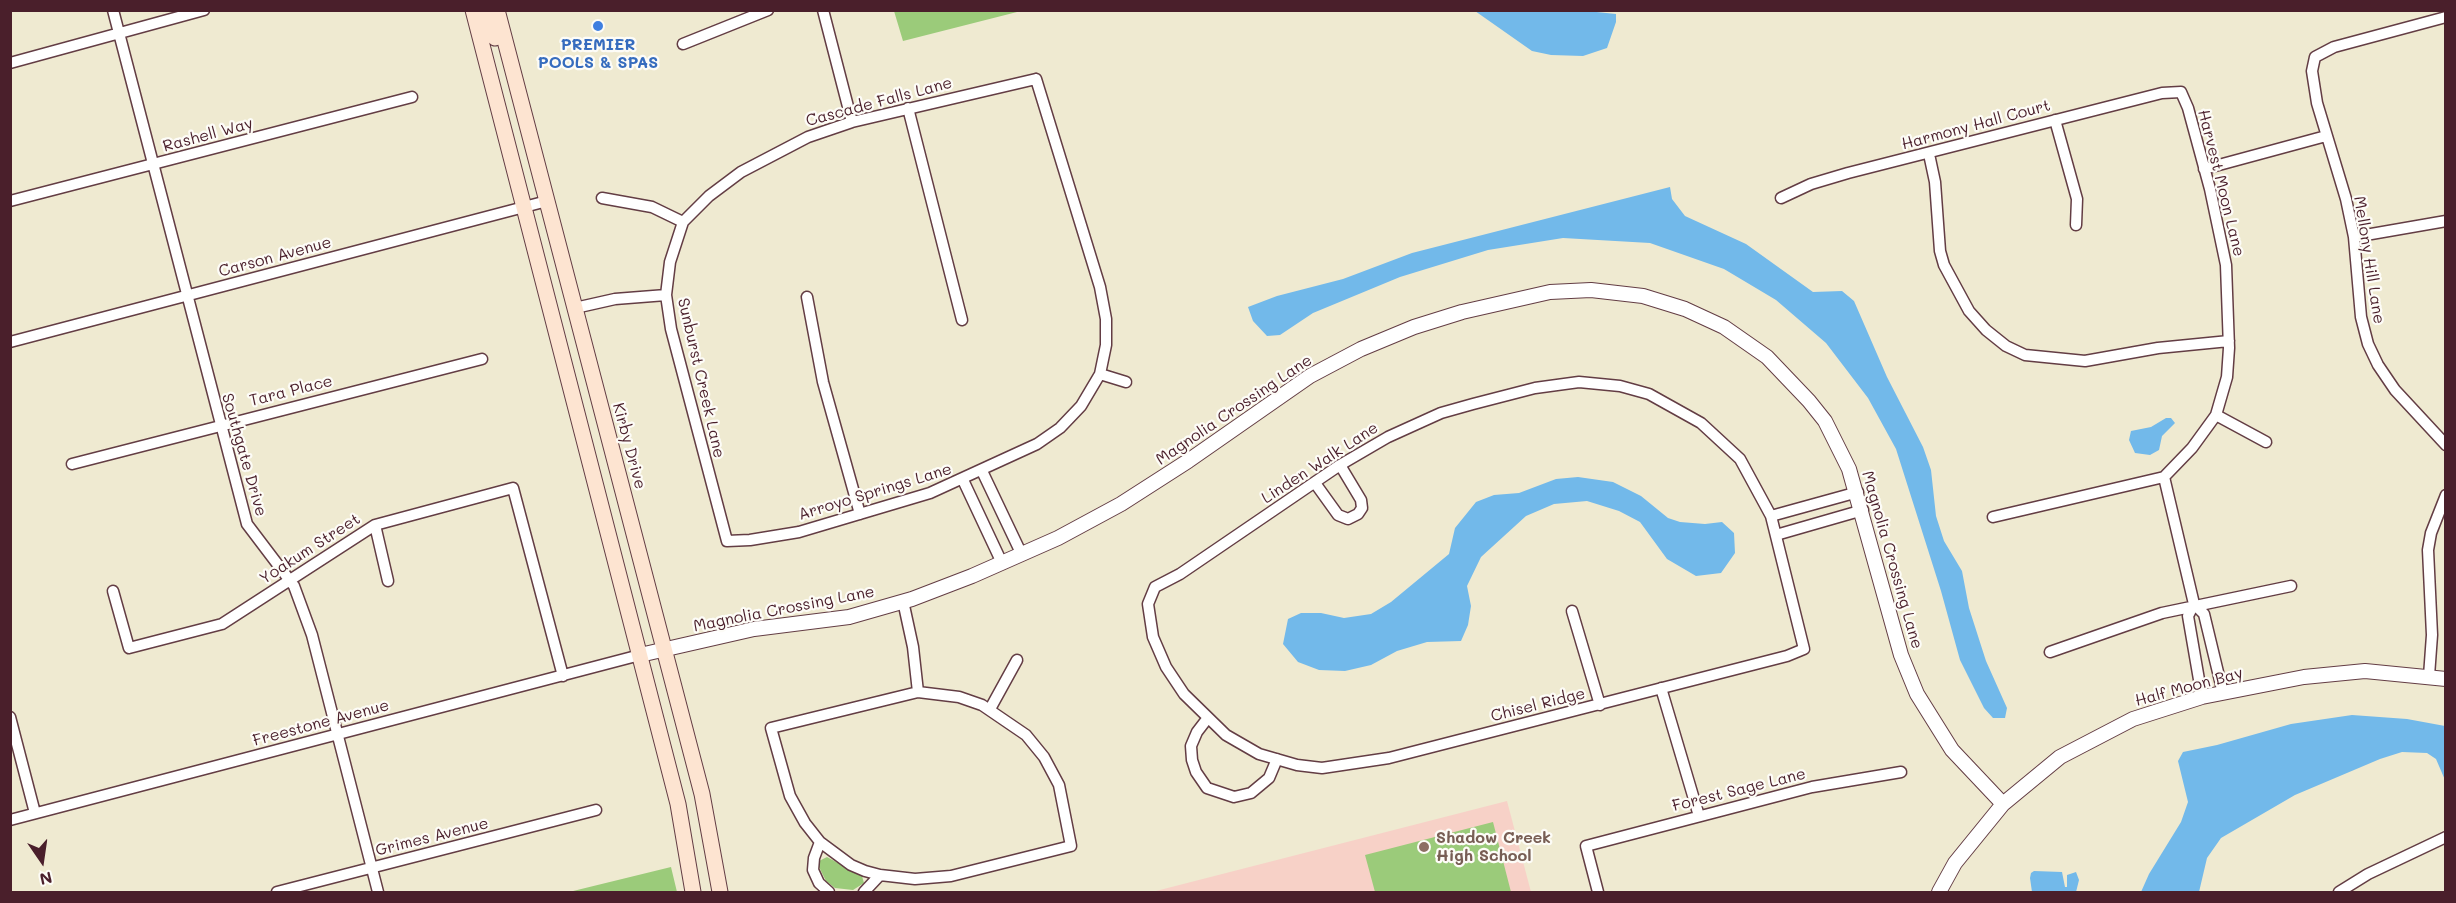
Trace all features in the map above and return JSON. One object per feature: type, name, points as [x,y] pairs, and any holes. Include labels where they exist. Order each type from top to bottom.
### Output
[{"type":"main road","points":[[473,10],[678,804],[693,892]]},
{"type":"main road","points":[[485,10],[501,54],[514,75]]},
{"type":"main road","name":"Kirby Drive","points":[[497,10],[702,794],[720,892]]},
{"type":"street","name":"Southgate Drive","points":[[113,10],[247,524],[290,581],[312,635],[378,892]]},
{"type":"street","points":[[10,63],[204,10]]},
{"type":"street","points":[[683,44],[768,10]]},
{"type":"street","points":[[823,10],[852,122]]},
{"type":"street","name":"Mellony Hill Lane","points":[[2445,17],[2334,47],[2315,57],[2312,71],[2326,136],[2346,199],[2354,237],[2361,316],[2367,344],[2395,390],[2445,445]]},
{"type":"street","name":"Cascade Falls Lane","points":[[683,222],[709,196],[771,154],[808,137],[852,122],[1036,78]]},
{"type":"street","name":"Arroyo Springs Lane","points":[[727,541],[750,540],[799,532],[963,480],[1037,444],[1060,428],[1081,406],[1100,374],[1106,345],[1106,319],[1100,287],[1036,78]]},
{"type":"street","name":"Harmony Hall Court","points":[[1781,198],[1811,184],[1848,173],[2162,93],[2181,93]]},
{"type":"street","name":"Harvest Moon Lane","points":[[2164,477],[2192,448],[2216,415],[2227,377],[2229,340],[2226,265],[2204,169],[2188,108],[2181,93]]},
{"type":"street","name":"Rashell Way","points":[[10,201],[153,166],[412,97]]},
{"type":"street","points":[[908,108],[962,320]]},
{"type":"street","points":[[2055,120],[2077,199],[2076,225]]},
{"type":"street","points":[[2204,169],[2326,136]]},
{"type":"street","points":[[1929,153],[1935,182],[1940,251],[1944,265],[1969,311],[1986,330],[2006,346],[2025,355],[2085,361],[2158,348],[2229,340]]},
{"type":"street","points":[[602,198],[652,207],[683,222]]},
{"type":"street","name":"Carson Avenue","points":[[10,342],[547,201]]},
{"type":"street","points":[[2354,237],[2445,221]]},
{"type":"street","name":"Sunburst Creek Lane","points":[[683,222],[670,262],[666,295],[671,329],[727,541]]},
{"type":"street","name":"Magnolia Crossing Lane","points":[[640,655],[754,629],[849,617],[903,601],[1022,555],[1120,504],[1188,461],[1310,376],[1361,349],[1414,327],[1452,315],[1550,292],[1591,290],[1643,296],[1685,309],[1724,327],[1767,357],[1809,401],[1837,444],[1858,492],[1894,629],[1917,694],[1952,750],[2003,804]]},
{"type":"street","points":[[575,308],[615,299],[666,295]]},
{"type":"street","points":[[807,297],[823,382],[860,514]]},
{"type":"street","name":"Tara Place","points":[[72,464],[220,424],[482,359]]},
{"type":"street","points":[[1100,374],[1126,382]]},
{"type":"street","name":"Linden Walk Lane","points":[[1148,604],[1155,587],[1180,574],[1340,465],[1388,437],[1452,410],[1535,388],[1579,382],[1602,384],[1648,394],[1701,423],[1740,459],[1771,516],[1804,649]]},
{"type":"street","points":[[2216,415],[2266,442]]},
{"type":"street","points":[[1315,483],[1338,515],[1348,519],[1358,514],[1362,508],[1361,500],[1340,465]]},
{"type":"street","points":[[982,471],[1022,555]]},
{"type":"street","points":[[1993,517],[2164,477],[2194,604],[2204,614],[2223,693]]},
{"type":"street","points":[[963,480],[1002,563]]},
{"type":"street","name":"Yoakum Street","points":[[113,591],[129,648],[222,624],[375,525],[513,488],[562,676]]},
{"type":"street","points":[[1771,516],[1858,492]]},
{"type":"street","points":[[2429,676],[2432,635],[2428,550],[2431,533],[2445,495]]},
{"type":"street","points":[[1776,535],[1863,510]]},
{"type":"street","points":[[375,525],[388,581]]},
{"type":"street","points":[[2050,652],[2194,604],[2291,585]]},
{"type":"street","points":[[903,601],[913,647],[918,692]]},
{"type":"street","name":"Chisel Ridge","points":[[1148,604],[1154,637],[1166,667],[1184,694],[1207,718],[1226,735],[1259,754],[1322,768],[1355,765],[1600,705],[1787,656],[1804,649]]},
{"type":"street","points":[[2194,604],[2188,616],[2202,698]]},
{"type":"street","points":[[1572,611],[1600,705]]},
{"type":"street","name":"Freestone Avenue","points":[[10,820],[640,655]]},
{"type":"street","points":[[990,709],[1017,660]]},
{"type":"street","name":"Half Moon Bay","points":[[1939,892],[1955,863],[2003,804],[2060,757],[2104,732],[2162,708],[2223,693],[2336,673],[2365,671],[2445,679]]},
{"type":"street","points":[[1660,688],[1699,816]]},
{"type":"street","points":[[918,692],[959,697],[990,709],[1026,735],[1052,771],[1063,798],[1071,846],[932,879],[880,875],[851,865],[820,843],[789,796],[771,728],[918,692]]},
{"type":"street","points":[[10,717],[35,813]]},
{"type":"street","points":[[1207,718],[1197,732],[1191,753],[1196,772],[1207,788],[1234,797],[1251,793],[1269,777],[1277,759]]},
{"type":"street","name":"Forest Sage Lane","points":[[1598,892],[1586,846],[1812,787],[1901,772]]},
{"type":"street","name":"Grimes Avenue","points":[[277,892],[596,810]]},
{"type":"street","points":[[2339,892],[2368,874],[2445,837]]},
{"type":"street","points":[[820,843],[813,861],[813,870],[819,883],[829,892]]},
{"type":"street","points":[[864,892],[880,875]]},
{"type":"shaded area","name":"Shadow Creek High School","points":[[1507,801],[1531,892],[1152,892]]},
{"type":"green space","points":[[894,10],[1021,11],[903,41]]},
{"type":"green space","points":[[1493,822],[1511,892],[1375,892],[1365,855]]},
{"type":"green space","points":[[827,857],[862,876],[864,883],[853,890],[835,888],[826,881],[819,867],[819,861]]},
{"type":"green space","points":[[671,867],[677,892],[569,892]]},
{"type":"water","points":[[1475,11],[1587,11],[1616,14],[1616,22],[1607,48],[1583,56],[1551,55],[1532,51]]},
{"type":"water","points":[[1670,187],[1672,199],[1685,216],[1746,244],[1813,292],[1842,291],[1854,301],[1887,377],[1923,447],[1931,470],[1936,516],[1944,541],[1962,571],[1969,608],[1986,661],[2007,708],[2005,718],[1993,718],[1984,708],[1960,660],[1941,591],[1896,449],[1868,398],[1826,343],[1776,300],[1724,269],[1650,243],[1563,238],[1488,250],[1400,277],[1313,313],[1280,335],[1267,336],[1253,321],[1248,307],[1277,296],[1343,279],[1412,253]]},
{"type":"water","points":[[2166,418],[2171,418],[2175,423],[2162,436],[2159,450],[2150,455],[2135,453],[2129,440],[2131,431],[2151,427]]},
{"type":"water","points":[[1578,477],[1613,482],[1641,496],[1668,518],[1680,522],[1705,524],[1722,522],[1734,533],[1735,553],[1721,573],[1696,576],[1667,559],[1640,522],[1619,511],[1587,501],[1554,504],[1526,516],[1481,557],[1467,586],[1471,606],[1468,625],[1461,641],[1427,642],[1397,651],[1371,665],[1345,671],[1319,670],[1298,662],[1283,644],[1288,619],[1301,613],[1321,613],[1344,618],[1371,614],[1391,602],[1449,554],[1455,528],[1476,502],[1494,495],[1519,493],[1556,479]]},
{"type":"water","points":[[2352,715],[2407,719],[2445,726],[2445,780],[2436,759],[2427,753],[2402,752],[2380,759],[2295,795],[2221,838],[2207,858],[2199,892],[2141,892],[2149,874],[2181,822],[2188,802],[2178,761],[2183,752],[2291,724]]},
{"type":"water","points":[[2034,871],[2062,872],[2065,887],[2067,887],[2067,875],[2076,872],[2079,880],[2076,892],[2032,892],[2030,878]]},
{"type":"place","name":"PREMIER POOLS & SPAS","points":[[598,26]]},
{"type":"place","name":"Shadow Creek High School","points":[[1424,847]]}]
